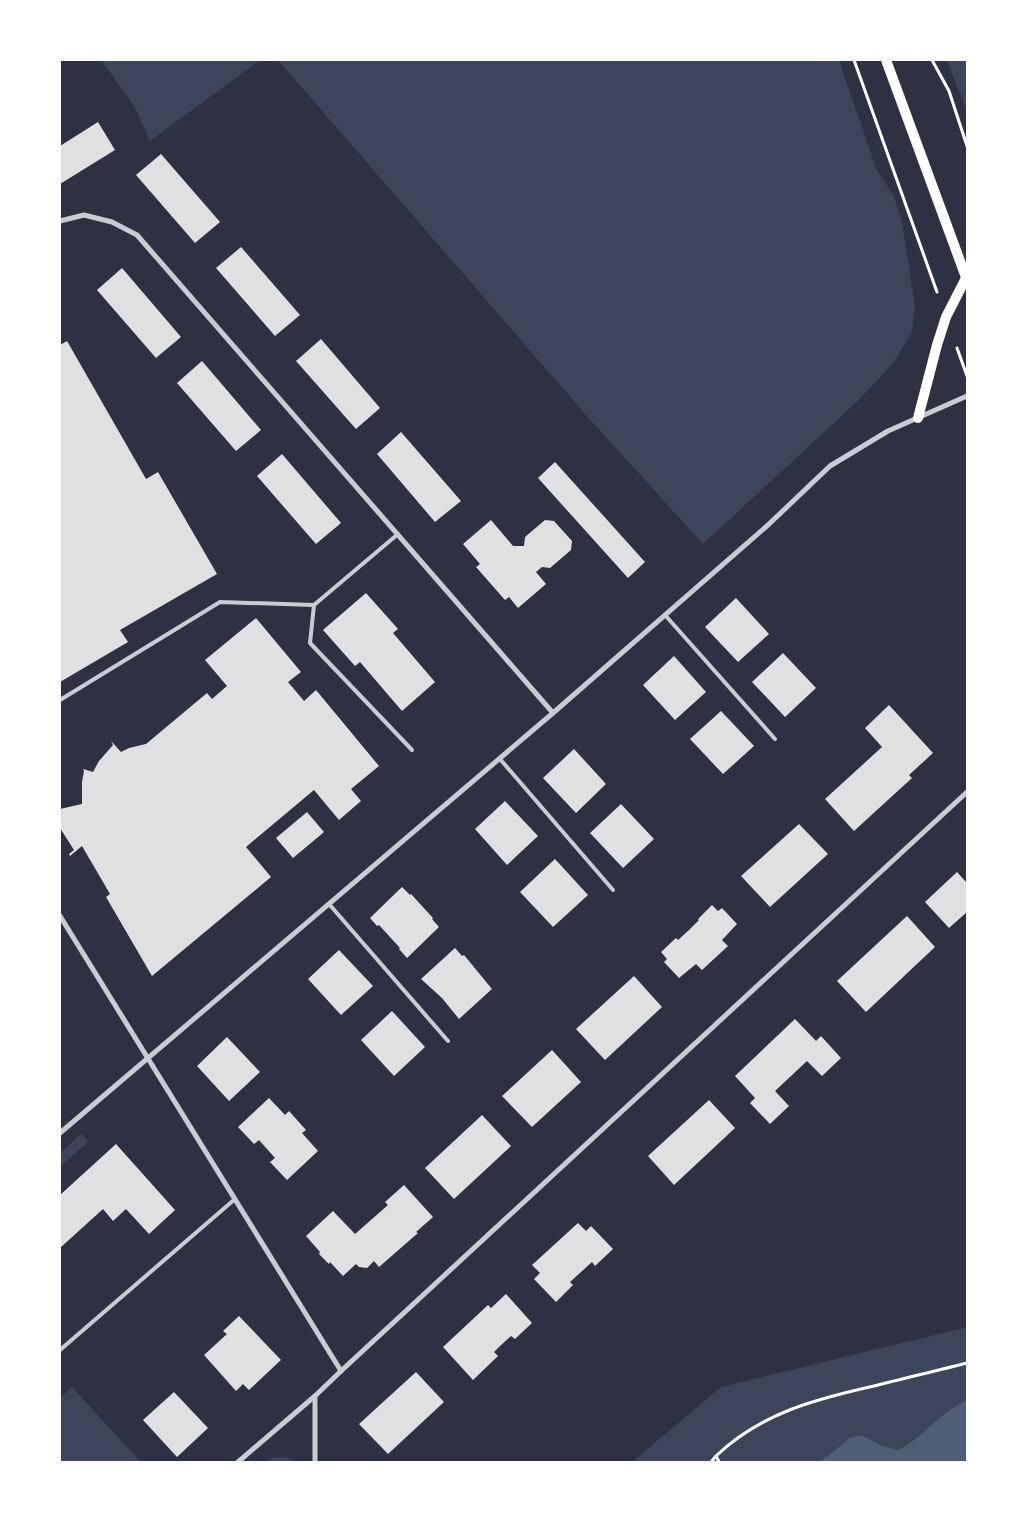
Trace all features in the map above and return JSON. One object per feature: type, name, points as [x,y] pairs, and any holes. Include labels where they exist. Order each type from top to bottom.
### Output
[{"type":"main road","points":[[886,60],[967,279],[946,317],[918,418]]},
{"type":"street","points":[[60,221],[84,215],[112,222],[137,235],[554,714]]},
{"type":"street","points":[[60,1133],[554,714],[768,525],[830,466],[888,431],[967,396]]},
{"type":"street","points":[[238,1462],[315,1396],[967,792]]},
{"type":"street","points":[[60,916],[341,1371]]},
{"type":"street","points":[[315,1396],[315,1462]]},
{"type":"lane","points":[[60,700],[220,602],[314,605],[398,534]]},
{"type":"lane","points":[[314,605],[310,643],[412,750]]},
{"type":"lane","points":[[665,615],[775,739]]},
{"type":"lane","points":[[500,759],[613,890]]},
{"type":"lane","points":[[329,904],[448,1041]]},
{"type":"lane","points":[[60,1350],[235,1198]]},
{"type":"path","points":[[854,60],[967,376]]},
{"type":"path","points":[[932,60],[949,91],[967,146]]},
{"type":"path","points":[[711,1462],[730,1442],[757,1425],[789,1410],[818,1399],[967,1363]]},
{"type":"path","points":[[716,1456],[719,1462]]},
{"type":"shaded area","points":[[101,60],[260,60],[150,141],[136,109]]},
{"type":"shaded area","points":[[278,60],[839,60],[876,168],[894,197],[902,222],[915,306],[912,332],[894,362],[860,399],[703,544],[585,414]]},
{"type":"shaded area","points":[[947,60],[967,60],[967,112]]},
{"type":"shaded area","points":[[81,1134],[89,1141],[60,1167],[60,1153]]},
{"type":"shaded area","points":[[967,1327],[967,1462],[632,1462],[721,1387]]},
{"type":"shaded area","points":[[72,1387],[141,1462],[60,1462],[60,1398]]},
{"type":"shaded area","points":[[967,1401],[967,1462],[820,1462],[850,1438],[861,1435],[885,1447],[899,1450],[908,1445],[948,1411]]},
{"type":"shaded area","points":[[281,1457],[296,1462],[267,1462],[273,1458]]},
{"type":"building","points":[[98,122],[115,150],[60,184],[60,146]]},
{"type":"building","points":[[161,154],[220,222],[195,243],[136,175]]},
{"type":"building","points":[[241,247],[300,315],[275,336],[216,268]]},
{"type":"building","points":[[122,268],[181,337],[156,358],[97,290]]},
{"type":"building","points":[[321,339],[380,408],[356,429],[296,361]]},
{"type":"building","points":[[67,341],[146,479],[158,472],[217,574],[120,630],[128,642],[60,682],[60,345]]},
{"type":"building","points":[[202,361],[261,430],[236,451],[177,383]]},
{"type":"building","points":[[401,432],[461,501],[435,522],[377,454]]},
{"type":"building","points":[[282,454],[341,523],[316,544],[257,476]]},
{"type":"building","points":[[555,462],[645,562],[628,578],[538,478]]},
{"type":"building","points":[[491,520],[513,546],[524,546],[525,537],[545,520],[554,521],[572,541],[571,550],[550,568],[542,567],[536,572],[546,584],[518,608],[509,597],[505,600],[476,567],[480,564],[463,544]]},
{"type":"building","points":[[366,593],[398,629],[393,633],[435,682],[402,711],[360,662],[355,666],[323,630]]},
{"type":"building","points":[[736,598],[769,634],[738,662],[705,627]]},
{"type":"building","points":[[256,618],[301,672],[288,682],[304,701],[316,690],[379,766],[351,789],[361,801],[339,820],[314,790],[246,847],[271,877],[152,976],[106,897],[110,894],[82,846],[70,856],[69,854],[74,850],[60,828],[60,809],[82,804],[83,769],[93,772],[99,761],[113,745],[111,741],[121,752],[146,744],[207,693],[212,699],[227,686],[205,660]]},
{"type":"building","points":[[783,653],[816,688],[785,717],[752,682]]},
{"type":"building","points":[[674,656],[706,692],[675,720],[643,685]]},
{"type":"building","points":[[889,705],[933,753],[909,775],[912,778],[854,831],[825,799],[882,747],[865,728]]},
{"type":"building","points":[[721,711],[754,746],[723,774],[690,739]]},
{"type":"building","points":[[574,749],[606,784],[576,813],[543,778]]},
{"type":"building","points":[[505,801],[538,836],[507,865],[475,829]]},
{"type":"building","points":[[621,804],[654,839],[623,868],[590,833]]},
{"type":"building","points":[[307,812],[324,832],[293,858],[276,838]]},
{"type":"building","points":[[799,824],[828,854],[770,907],[741,876]]},
{"type":"building","points":[[555,859],[588,895],[553,927],[520,892]]},
{"type":"building","points":[[957,872],[967,883],[967,912],[949,928],[925,902]]},
{"type":"building","points":[[402,887],[411,894],[439,927],[407,958],[379,925],[377,926],[370,918]]},
{"type":"building","points":[[712,905],[718,911],[722,908],[737,924],[722,940],[728,946],[702,970],[696,964],[679,978],[664,962],[667,959],[661,952],[676,938],[678,940],[689,930]]},
{"type":"building","points":[[907,916],[935,947],[866,1012],[837,981]]},
{"type":"building","points":[[455,948],[462,956],[464,955],[492,989],[459,1019],[442,998],[421,979]]},
{"type":"building","points":[[339,950],[373,986],[341,1015],[308,979]]},
{"type":"building","points":[[634,976],[662,1007],[605,1060],[576,1029]]},
{"type":"building","points":[[392,1011],[425,1047],[394,1076],[361,1040]]},
{"type":"building","points":[[795,1019],[816,1041],[821,1036],[841,1058],[822,1076],[807,1061],[775,1091],[789,1106],[770,1124],[750,1103],[755,1098],[735,1076]]},
{"type":"building","points":[[227,1037],[260,1072],[229,1101],[197,1066]]},
{"type":"building","points":[[552,1050],[581,1082],[532,1127],[502,1096]]},
{"type":"building","points":[[269,1098],[285,1115],[289,1111],[306,1130],[302,1133],[318,1151],[287,1180],[270,1162],[275,1158],[259,1140],[254,1144],[238,1127]]},
{"type":"building","points":[[709,1100],[735,1128],[674,1185],[648,1156]]},
{"type":"building","points":[[482,1115],[511,1146],[454,1199],[425,1168]]},
{"type":"building","points":[[116,1144],[175,1210],[149,1234],[126,1209],[113,1221],[103,1209],[60,1248],[60,1195]]},
{"type":"building","points":[[404,1185],[433,1217],[416,1232],[418,1233],[379,1267],[374,1261],[367,1268],[359,1267],[356,1264],[343,1276],[330,1262],[329,1264],[319,1254],[320,1252],[306,1236],[333,1211],[355,1234],[388,1205],[385,1202]]},
{"type":"building","points":[[578,1223],[586,1231],[591,1226],[613,1249],[595,1266],[592,1262],[570,1282],[573,1285],[556,1302],[534,1279],[540,1273],[532,1265]]},
{"type":"building","points":[[506,1294],[532,1323],[515,1339],[511,1336],[500,1346],[494,1352],[498,1356],[473,1380],[443,1347],[488,1305],[491,1308]]},
{"type":"building","points":[[239,1316],[281,1360],[249,1390],[243,1384],[236,1391],[204,1355],[227,1334],[223,1331]]},
{"type":"building","points":[[416,1372],[444,1402],[388,1454],[359,1424]]},
{"type":"building","points":[[174,1392],[208,1428],[177,1457],[143,1420]]}]
